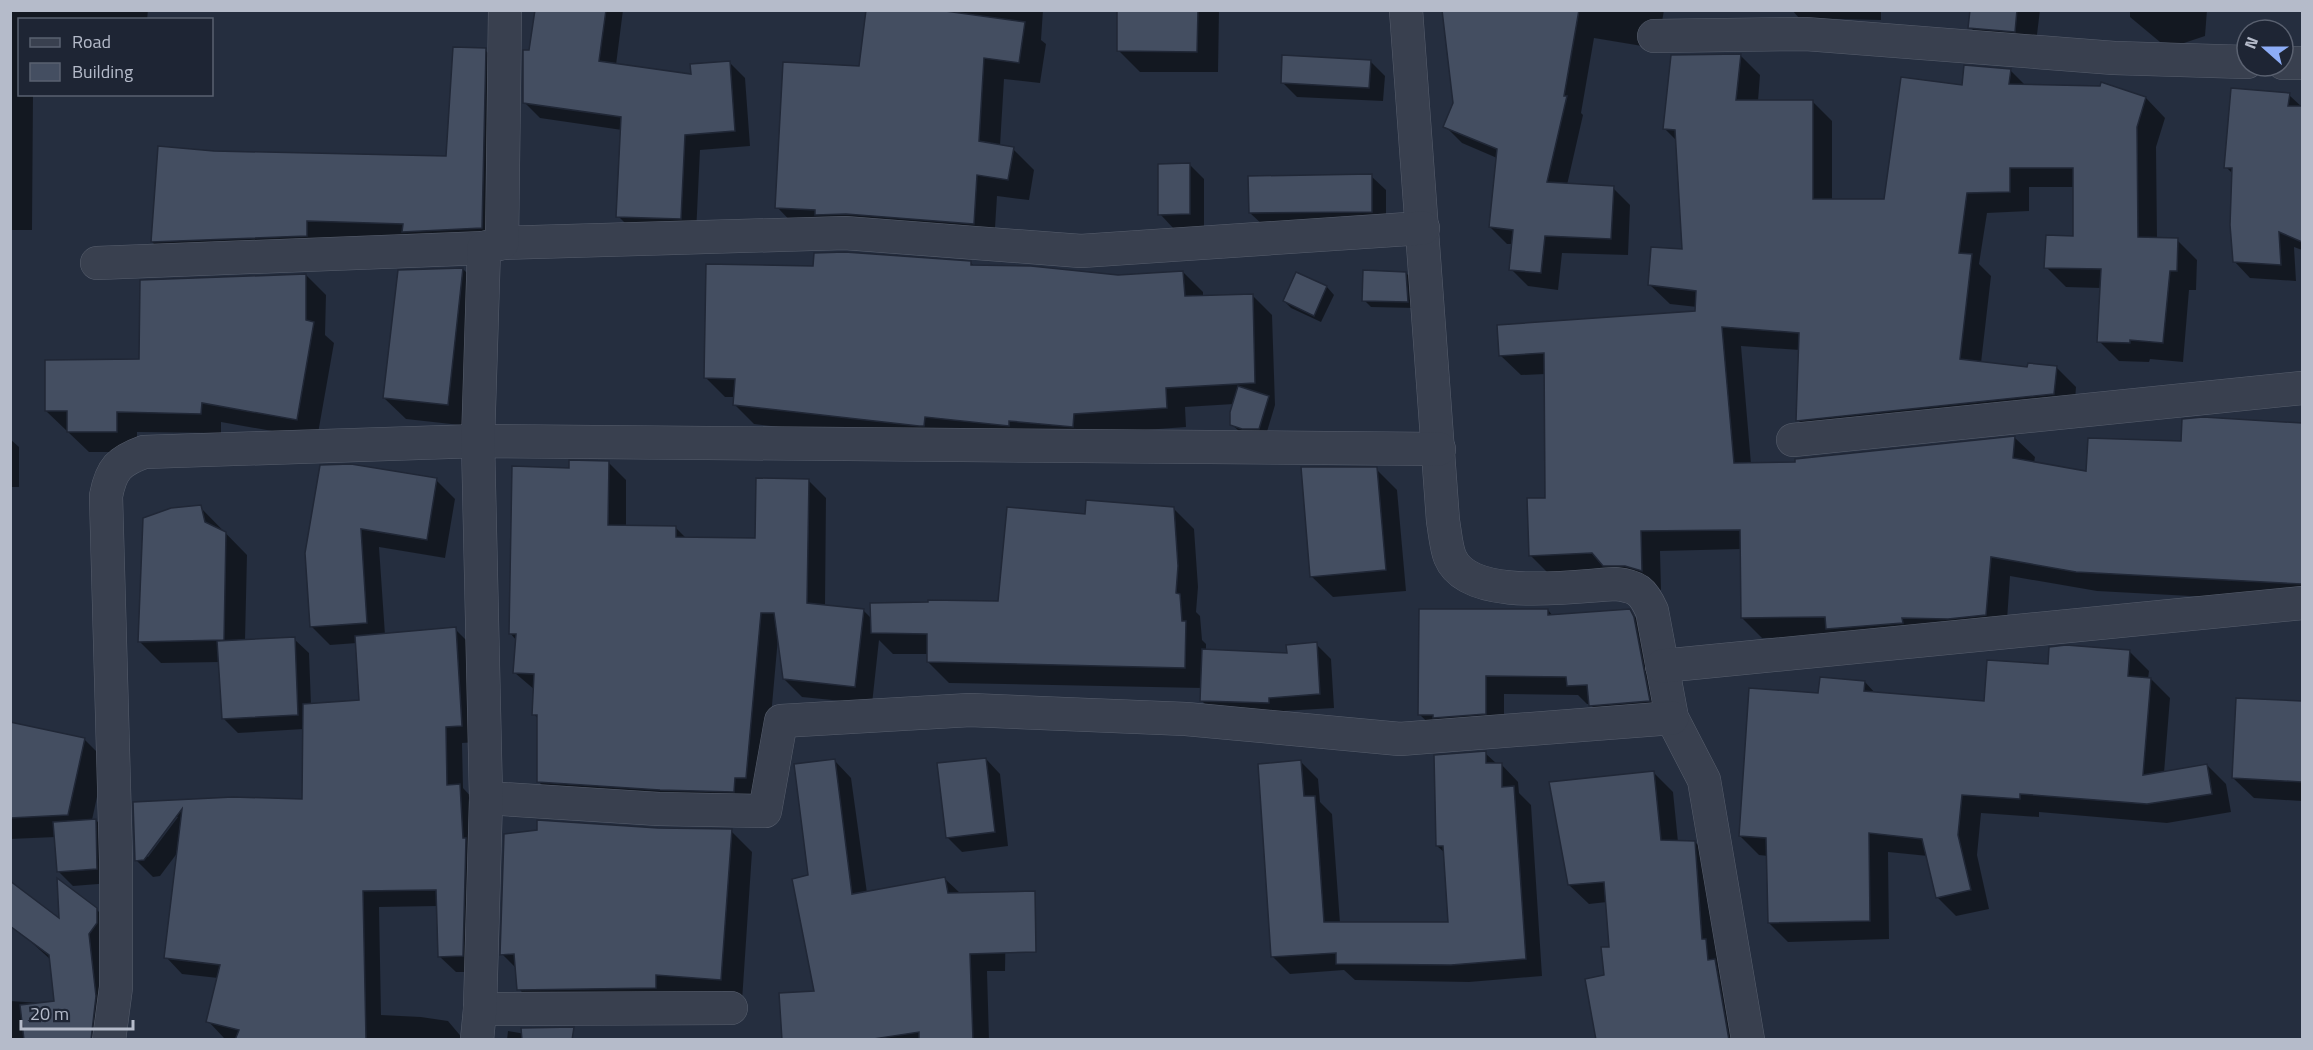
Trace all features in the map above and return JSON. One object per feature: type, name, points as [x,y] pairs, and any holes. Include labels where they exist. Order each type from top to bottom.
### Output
[{"type":"street","points":[[504,10],[493,246],[478,441],[486,798],[478,1024],[731,1008]]},
{"type":"street","points":[[1407,10],[1443,521],[1450,557],[1465,576],[1492,587],[1615,584],[1629,585],[1646,597],[1652,611],[1672,718],[1704,780],[1748,1040]]},
{"type":"street","points":[[1653,36],[1806,34],[2114,58],[2235,62]]},
{"type":"street","points":[[97,263],[845,233],[1081,251],[1422,228]]},
{"type":"street","points":[[1793,440],[2302,388]]},
{"type":"street","points":[[109,1040],[116,987],[116,860],[106,496],[108,483],[115,469],[125,459],[144,452],[478,441],[1439,449]]},
{"type":"street","points":[[1662,666],[2302,603]]},
{"type":"street","points":[[486,798],[659,809],[765,812],[781,722],[970,710],[1186,719],[1400,739],[1672,718]]},
{"type":"building","points":[[535,10],[606,10],[599,61],[691,74],[690,64],[730,61],[735,131],[685,135],[681,219],[616,217],[621,117],[523,103],[523,50],[529,50]]},
{"type":"building","points":[[866,10],[938,10],[1025,22],[1019,63],[984,58],[979,141],[1014,147],[1008,180],[977,175],[974,224],[846,214],[815,215],[815,210],[775,208],[783,62],[859,66]]},
{"type":"building","points":[[1117,10],[1198,10],[1197,52],[1117,51]]},
{"type":"building","points":[[1442,10],[1579,10],[1564,96],[1567,96],[1547,182],[1614,186],[1611,239],[1545,236],[1541,273],[1509,270],[1513,230],[1489,227],[1497,149],[1443,127],[1453,103]]},
{"type":"building","points":[[1970,10],[2017,10],[2015,32],[1968,28]]},
{"type":"building","points":[[453,47],[486,48],[482,228],[402,232],[403,224],[307,221],[307,236],[151,242],[158,146],[214,151],[446,156]]},
{"type":"building","points":[[1741,54],[1736,100],[1813,100],[1813,199],[1884,199],[1901,77],[1962,85],[1964,65],[2011,69],[2009,84],[2100,86],[2101,82],[2146,97],[2137,127],[2138,237],[2178,238],[2177,271],[2170,271],[2163,343],[2130,340],[2130,343],[2097,342],[2101,269],[2044,268],[2046,235],[2073,236],[2073,168],[2010,168],[2010,192],[1967,193],[1959,253],[1972,254],[1960,359],[2027,367],[2028,363],[2057,366],[2054,394],[1796,421],[1799,333],[1722,327],[1734,463],[1795,462],[1795,459],[2015,436],[2013,458],[2086,471],[2088,438],[2181,441],[2182,419],[2203,417],[2302,423],[2302,584],[2076,572],[1991,557],[1986,615],[1948,619],[1902,618],[1903,623],[1826,629],[1825,617],[1741,618],[1740,530],[1641,531],[1642,571],[1625,566],[1603,566],[1592,553],[1529,556],[1527,498],[1545,498],[1544,353],[1499,356],[1497,325],[1695,311],[1696,291],[1648,285],[1651,247],[1682,249],[1675,130],[1663,129],[1671,55]]},
{"type":"building","points":[[1282,55],[1371,60],[1369,88],[1281,83]]},
{"type":"building","points":[[2231,88],[2290,93],[2288,106],[2302,106],[2302,242],[2279,232],[2281,265],[2233,262],[2230,225],[2232,168],[2224,168]]},
{"type":"building","points":[[1190,163],[1190,214],[1158,215],[1158,164]]},
{"type":"building","points":[[1372,174],[1372,212],[1249,213],[1248,176]]},
{"type":"building","points":[[845,252],[971,261],[971,265],[1031,266],[1118,275],[1183,271],[1185,296],[1253,294],[1255,383],[1166,388],[1167,408],[1074,414],[1073,427],[1009,421],[1009,426],[925,417],[924,426],[919,426],[733,405],[735,379],[704,378],[706,264],[813,266],[814,253]]},
{"type":"building","points":[[463,268],[448,405],[383,398],[398,270]]},
{"type":"building","points":[[1363,270],[1406,272],[1408,302],[1362,301]]},
{"type":"building","points":[[1296,272],[1327,286],[1314,316],[1283,301]]},
{"type":"building","points":[[306,274],[306,320],[314,322],[297,420],[202,403],[201,414],[117,412],[117,432],[67,432],[67,411],[45,411],[45,360],[139,359],[140,280]]},
{"type":"building","points":[[1238,386],[1269,396],[1259,429],[1242,429],[1230,425],[1230,412]]},
{"type":"building","points":[[569,460],[609,461],[608,525],[676,526],[676,537],[755,538],[756,478],[809,479],[807,603],[864,609],[855,687],[783,679],[774,613],[761,613],[746,778],[735,778],[734,792],[537,782],[537,715],[532,715],[534,674],[513,673],[516,634],[509,634],[512,466],[569,468]]},
{"type":"building","points":[[351,464],[437,478],[427,540],[361,529],[367,623],[310,627],[305,553],[320,465]]},
{"type":"building","points":[[1301,467],[1377,467],[1386,570],[1310,577]]},
{"type":"building","points":[[1086,500],[1174,507],[1178,566],[1176,593],[1180,594],[1182,621],[1186,621],[1185,668],[927,662],[927,634],[871,633],[870,603],[928,602],[928,600],[998,601],[1007,507],[1085,514]]},
{"type":"building","points":[[201,505],[205,522],[226,532],[224,640],[138,642],[143,518],[171,508]]},
{"type":"building","points":[[1419,609],[1548,609],[1548,615],[1630,609],[1634,617],[1650,701],[1589,706],[1587,685],[1567,686],[1566,677],[1486,676],[1486,714],[1433,718],[1433,715],[1418,715]]},
{"type":"building","points":[[456,627],[462,726],[446,727],[447,785],[460,784],[463,838],[466,838],[463,956],[438,957],[436,890],[363,891],[366,1040],[235,1040],[239,1030],[206,1022],[220,965],[164,958],[182,809],[144,860],[135,861],[133,802],[233,797],[302,799],[303,704],[359,700],[355,636]]},
{"type":"building","points":[[295,637],[298,715],[222,719],[217,641]]},
{"type":"building","points":[[1317,642],[1320,694],[1269,698],[1269,703],[1200,701],[1202,649],[1287,653],[1286,645]]},
{"type":"building","points":[[2066,645],[2130,650],[2128,676],[2151,678],[2143,775],[2207,764],[2212,794],[2147,804],[2020,794],[2020,799],[1962,795],[1958,835],[1971,890],[1936,898],[1922,839],[1869,833],[1870,921],[1768,923],[1766,838],[1739,836],[1749,688],[1818,693],[1820,677],[1865,681],[1864,691],[1984,701],[1987,660],[2048,664],[2049,647]]},
{"type":"building","points":[[2236,698],[2302,701],[2302,782],[2232,778]]},
{"type":"building","points":[[10,722],[85,738],[68,815],[10,818]]},
{"type":"building","points":[[1486,751],[1486,763],[1502,763],[1502,787],[1514,786],[1526,959],[1451,965],[1336,964],[1336,953],[1271,957],[1258,764],[1301,760],[1304,796],[1315,796],[1324,922],[1448,922],[1443,846],[1436,846],[1434,755]]},
{"type":"building","points":[[986,758],[995,832],[946,838],[937,763]]},
{"type":"building","points":[[835,759],[852,894],[945,877],[948,893],[1035,891],[1036,952],[970,954],[973,1040],[919,1040],[919,1032],[867,1040],[782,1040],[779,993],[814,991],[792,879],[808,875],[794,764]]},
{"type":"building","points":[[1654,771],[1661,840],[1695,841],[1702,939],[1706,939],[1708,960],[1715,959],[1729,1040],[1596,1040],[1585,979],[1604,975],[1601,947],[1609,947],[1604,882],[1568,885],[1549,782]]},
{"type":"building","points":[[96,819],[97,869],[57,872],[53,822]]},
{"type":"building","points":[[537,820],[658,828],[732,829],[721,980],[656,975],[656,988],[517,990],[514,954],[500,955],[504,834],[537,830]]},
{"type":"building","points":[[57,878],[97,908],[97,923],[89,934],[96,996],[91,1040],[24,1040],[20,1005],[54,1001],[49,955],[10,926],[10,881],[59,918]]},
{"type":"building","points":[[574,1027],[572,1040],[522,1040],[521,1028]]}]
